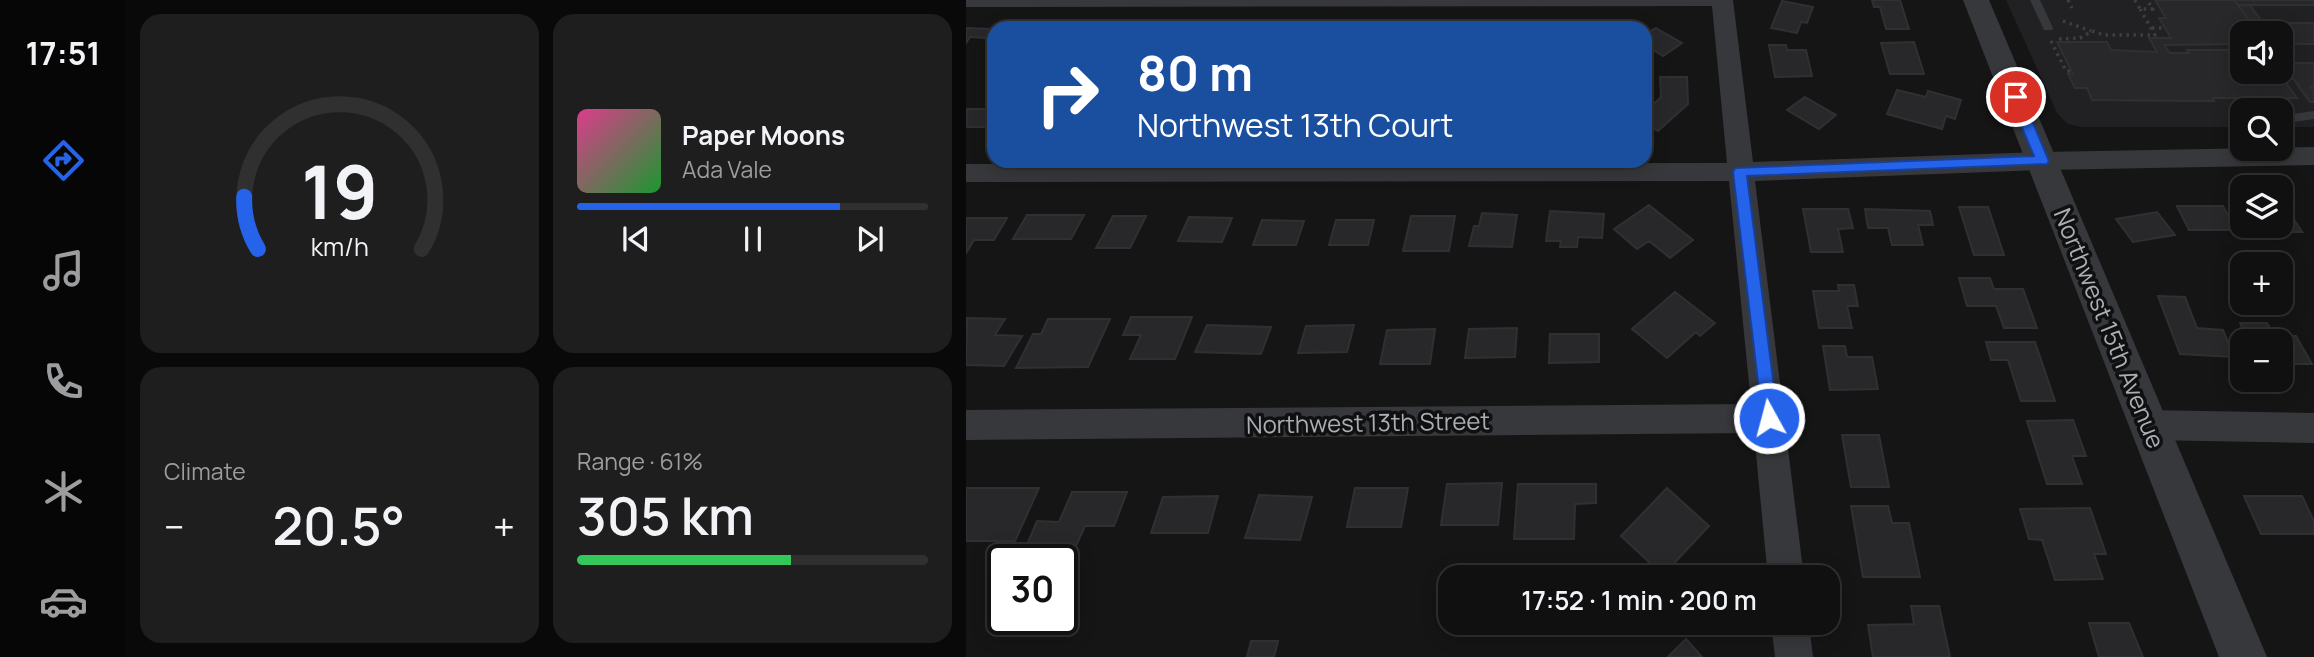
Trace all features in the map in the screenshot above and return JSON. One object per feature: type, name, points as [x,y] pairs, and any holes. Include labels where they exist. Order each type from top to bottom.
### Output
[{"type":"street","points":[[966,1],[1722,0],[1785,565]]},
{"type":"street","name":"Northwest 15th Avenue","points":[[1976,0],[2243,657]]},
{"type":"street","points":[[966,173],[1740,172],[2230,154]]},
{"type":"street","points":[[2293,155],[2314,156]]},
{"type":"street","name":"Northwest 13th Street","points":[[966,425],[1769,418]]},
{"type":"street","points":[[2148,425],[2314,428]]},
{"type":"street","points":[[1791,635],[1794,657]]},
{"type":"lane","points":[[2035,0],[2046,24]]},
{"type":"lane","points":[[2293,118],[2314,115]]},
{"type":"path","points":[[2068,0],[2072,8]]},
{"type":"path","points":[[2046,24],[2064,21],[2105,35],[2156,36],[2134,0]]},
{"type":"path","points":[[2140,9],[2153,9],[2147,0]]},
{"type":"path","points":[[2151,28],[2165,28]]},
{"type":"path","points":[[2071,71],[2066,71],[2050,39],[2080,38],[2092,31]]},
{"type":"shaded area","points":[[2006,0],[2314,0],[2314,127],[2293,127],[2293,98],[2230,98],[2230,127],[2082,127],[2068,124],[2057,113]]},
{"type":"building","points":[[1872,0],[1900,0],[1909,29],[1886,29],[1880,7],[1874,7]]},
{"type":"building","points":[[2155,0],[2234,0],[2250,21],[2230,21],[2230,44],[2164,45],[2170,53],[2189,53],[2187,50],[2230,50],[2230,84],[2287,84],[2297,98],[2213,98],[2214,101],[2092,100],[2087,88],[2075,88],[2068,74],[2073,74],[2057,42],[2107,42],[2111,50],[2157,52],[2149,38],[2171,38],[2159,18],[2166,18]]},
{"type":"building","points":[[2234,0],[2314,0],[2314,5],[2238,5]]},
{"type":"building","points":[[1782,1],[1813,7],[1807,23],[1801,22],[1797,33],[1771,28]]},
{"type":"building","points":[[2238,5],[2250,5],[2262,21],[2250,21]]},
{"type":"building","points":[[2293,23],[2314,23],[2314,44],[2293,44]]},
{"type":"building","points":[[966,28],[987,29],[985,38],[970,37],[966,43]]},
{"type":"building","points":[[1656,28],[1682,43],[1663,56],[1652,49],[1652,30]]},
{"type":"building","points":[[1914,42],[1924,74],[1890,74],[1881,43]]},
{"type":"building","points":[[1769,45],[1786,45],[1787,50],[1806,50],[1812,76],[1775,77]]},
{"type":"building","points":[[2293,62],[2314,63],[2314,87],[2311,87],[2314,91],[2314,102],[2310,102],[2293,79]]},
{"type":"building","points":[[1660,77],[1687,77],[1688,104],[1658,131],[1652,127],[1652,101],[1655,103],[1661,97]]},
{"type":"building","points":[[1897,90],[1926,97],[1928,91],[1961,100],[1955,119],[1946,116],[1942,129],[1887,114]]},
{"type":"building","points":[[1805,97],[1836,115],[1819,129],[1787,110]]},
{"type":"building","points":[[967,109],[987,109],[987,127],[966,127]]},
{"type":"building","points":[[1649,205],[1693,240],[1670,258],[1649,241],[1637,249],[1614,229]]},
{"type":"building","points":[[2177,206],[2223,206],[2230,219],[2230,230],[2189,230]]},
{"type":"building","points":[[1959,207],[1988,207],[2004,255],[1974,255]]},
{"type":"building","points":[[1803,209],[1848,209],[1853,228],[1838,229],[1843,252],[1811,252]]},
{"type":"building","points":[[1865,209],[1930,211],[1933,225],[1918,225],[1923,245],[1892,245],[1888,228],[1868,228]]},
{"type":"building","points":[[1550,211],[1604,214],[1602,238],[1578,237],[1577,247],[1560,247],[1561,241],[1546,241]]},
{"type":"building","points":[[2157,212],[2175,235],[2133,242],[2116,219]]},
{"type":"building","points":[[1482,213],[1517,215],[1512,247],[1469,246],[1474,226],[1479,226]]},
{"type":"building","points":[[1027,215],[1084,215],[1071,239],[1013,239]]},
{"type":"building","points":[[1113,216],[1146,216],[1130,248],[1096,248]]},
{"type":"building","points":[[1411,216],[1455,216],[1449,251],[1403,251]]},
{"type":"building","points":[[1189,217],[1232,218],[1222,242],[1178,241]]},
{"type":"building","points":[[966,218],[1007,218],[994,240],[974,240],[966,253]]},
{"type":"building","points":[[2293,218],[2302,232],[2293,232]]},
{"type":"building","points":[[1262,220],[1304,221],[1296,245],[1253,245]]},
{"type":"building","points":[[1336,220],[1374,220],[1368,245],[1329,245]]},
{"type":"building","points":[[1959,278],[1990,278],[1994,289],[2023,289],[2037,328],[2004,328],[1996,306],[1967,306]]},
{"type":"building","points":[[1838,285],[1854,285],[1858,306],[1847,306],[1852,328],[1819,328],[1813,291],[1839,291]]},
{"type":"building","points":[[1675,292],[1715,323],[1700,336],[1696,332],[1667,358],[1632,329]]},
{"type":"building","points":[[2158,296],[2185,297],[2197,328],[2223,330],[2230,347],[2230,357],[2180,354]]},
{"type":"building","points":[[1131,317],[1192,317],[1175,359],[1130,359],[1141,335],[1123,335]]},
{"type":"building","points":[[967,318],[1005,319],[995,335],[1022,336],[1004,366],[966,365]]},
{"type":"building","points":[[1048,319],[1110,319],[1088,367],[1016,368],[1033,334],[1041,334]]},
{"type":"building","points":[[2240,323],[2267,323],[2271,329],[2243,329]]},
{"type":"building","points":[[1207,325],[1271,327],[1261,354],[1195,352]]},
{"type":"building","points":[[1354,325],[1347,352],[1298,353],[1306,326]]},
{"type":"building","points":[[1517,328],[1515,357],[1465,358],[1469,329]]},
{"type":"building","points":[[1435,329],[1430,364],[1380,364],[1387,330]]},
{"type":"building","points":[[1550,334],[1599,334],[1599,362],[1549,363]]},
{"type":"building","points":[[2293,336],[2296,336],[2312,364],[2293,364]]},
{"type":"building","points":[[1986,342],[2035,342],[2055,401],[2021,401],[2008,360],[1991,360]]},
{"type":"building","points":[[1823,346],[1845,346],[1847,357],[1872,357],[1878,389],[1830,390]]},
{"type":"building","points":[[2073,420],[2086,456],[2072,456],[2082,484],[2047,484],[2027,421]]},
{"type":"building","points":[[1842,435],[1879,435],[1889,487],[1851,487]]},
{"type":"building","points":[[1502,483],[1498,525],[1441,525],[1447,484]]},
{"type":"building","points":[[1518,484],[1596,484],[1596,503],[1575,504],[1574,539],[1514,539]]},
{"type":"building","points":[[966,488],[1039,488],[1015,541],[966,541]]},
{"type":"building","points":[[1355,488],[1408,488],[1401,527],[1347,527]]},
{"type":"building","points":[[1667,488],[1709,526],[1672,565],[1652,565],[1621,536]]},
{"type":"building","points":[[1072,492],[1127,492],[1114,526],[1085,526],[1077,544],[1027,544],[1037,521],[1059,522]]},
{"type":"building","points":[[1259,495],[1312,497],[1300,540],[1245,538]]},
{"type":"building","points":[[1218,496],[1208,533],[1151,533],[1163,497]]},
{"type":"building","points":[[2244,496],[2302,496],[2314,521],[2314,534],[2261,534]]},
{"type":"building","points":[[1851,506],[1888,506],[1892,523],[1909,523],[1920,577],[1863,577]]},
{"type":"building","points":[[2090,508],[2106,554],[2094,554],[2103,579],[2055,580],[2042,540],[2029,539],[2020,509]]},
{"type":"building","points":[[1911,606],[1939,606],[1950,657],[1873,657],[1868,625],[1914,624]]},
{"type":"building","points":[[2089,623],[2129,623],[2143,657],[2099,657]]},
{"type":"building","points":[[1686,639],[1702,657],[1668,657]]},
{"type":"building","points":[[1251,641],[1278,641],[1274,657],[1247,657]]},
{"type":"route","points":[[1769,418],[1740,172],[2043,161],[2016,97]]}]
